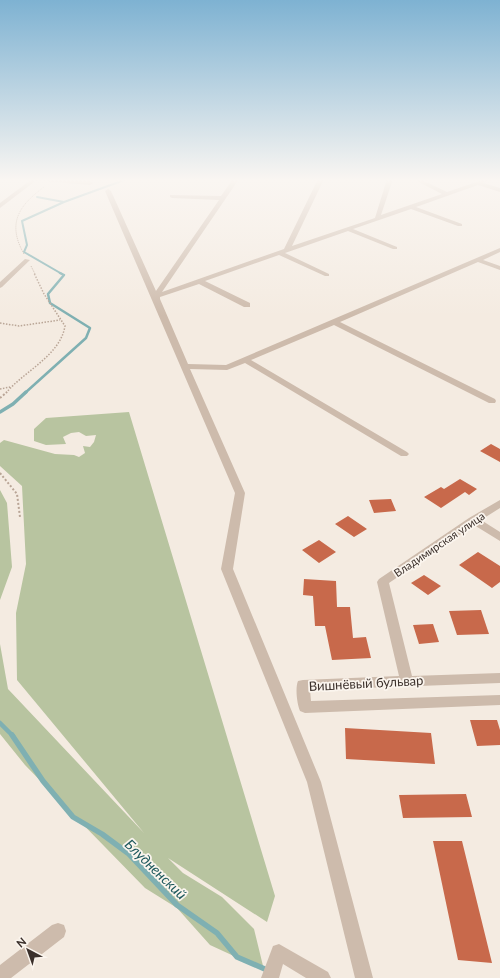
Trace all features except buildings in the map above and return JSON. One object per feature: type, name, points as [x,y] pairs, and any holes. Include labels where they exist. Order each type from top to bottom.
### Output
[{"type":"street","points":[[123,225],[240,493],[227,569],[314,782],[364,978]]},
{"type":"street","points":[[156,297],[205,225]]},
{"type":"street","points":[[288,250],[300,225]]},
{"type":"street","points":[[156,297],[361,225]]},
{"type":"street","points":[[348,229],[395,248]]},
{"type":"street","points":[[185,366],[227,368],[500,250]]},
{"type":"street","points":[[279,253],[327,275]]},
{"type":"street","points":[[0,286],[27,260]]},
{"type":"street","points":[[478,260],[500,268]]},
{"type":"street","points":[[199,281],[247,305]]},
{"type":"street","points":[[334,322],[492,401]]},
{"type":"street","points":[[245,360],[404,454]]},
{"type":"street","name":"Владимирская улица","points":[[407,681],[383,582],[500,503]]},
{"type":"street","points":[[473,520],[500,537]]},
{"type":"street","name":"Вишнёвый бульвар","points":[[500,678],[303,685],[305,707],[500,700]]},
{"type":"street","points":[[0,976],[58,931]]},
{"type":"street","points":[[270,978],[279,952],[322,978]]},
{"type":"path","points":[[0,398],[6,394],[10,387],[52,351],[65,330],[65,326],[44,294],[17,240],[14,230],[16,225]]},
{"type":"path","points":[[0,323],[19,326],[60,320]]},
{"type":"path","points":[[0,388],[10,387]]},
{"type":"path","points":[[0,473],[17,494],[20,517]]},
{"type":"green space","points":[[129,412],[275,896],[267,922],[168,858],[183,873],[222,897],[254,929],[264,970],[210,945],[177,908],[145,888],[25,765],[0,734],[0,644],[8,689],[144,833],[17,680],[16,613],[26,564],[22,486],[0,466],[0,443],[4,440],[55,454],[74,455],[79,457],[85,453],[83,446],[90,447],[94,442],[96,435],[86,436],[79,432],[71,433],[63,437],[66,444],[46,445],[34,441],[34,429],[46,418]]},
{"type":"green space","points":[[0,490],[7,503],[12,567],[0,600]]},
{"type":"waterway","points":[[23,225],[27,245],[24,252],[62,274]]},
{"type":"waterway","points":[[25,393],[86,338],[90,328],[50,303],[48,294],[64,275],[62,274]]},
{"type":"waterway","points":[[0,412],[13,404],[26,392]]},
{"type":"waterway","name":"Блудненский","points":[[0,723],[12,735]]},
{"type":"waterway","name":"Блудненский","points":[[12,735],[43,781],[73,817],[102,834],[129,854],[177,905],[217,933],[237,957],[267,970]]}]
